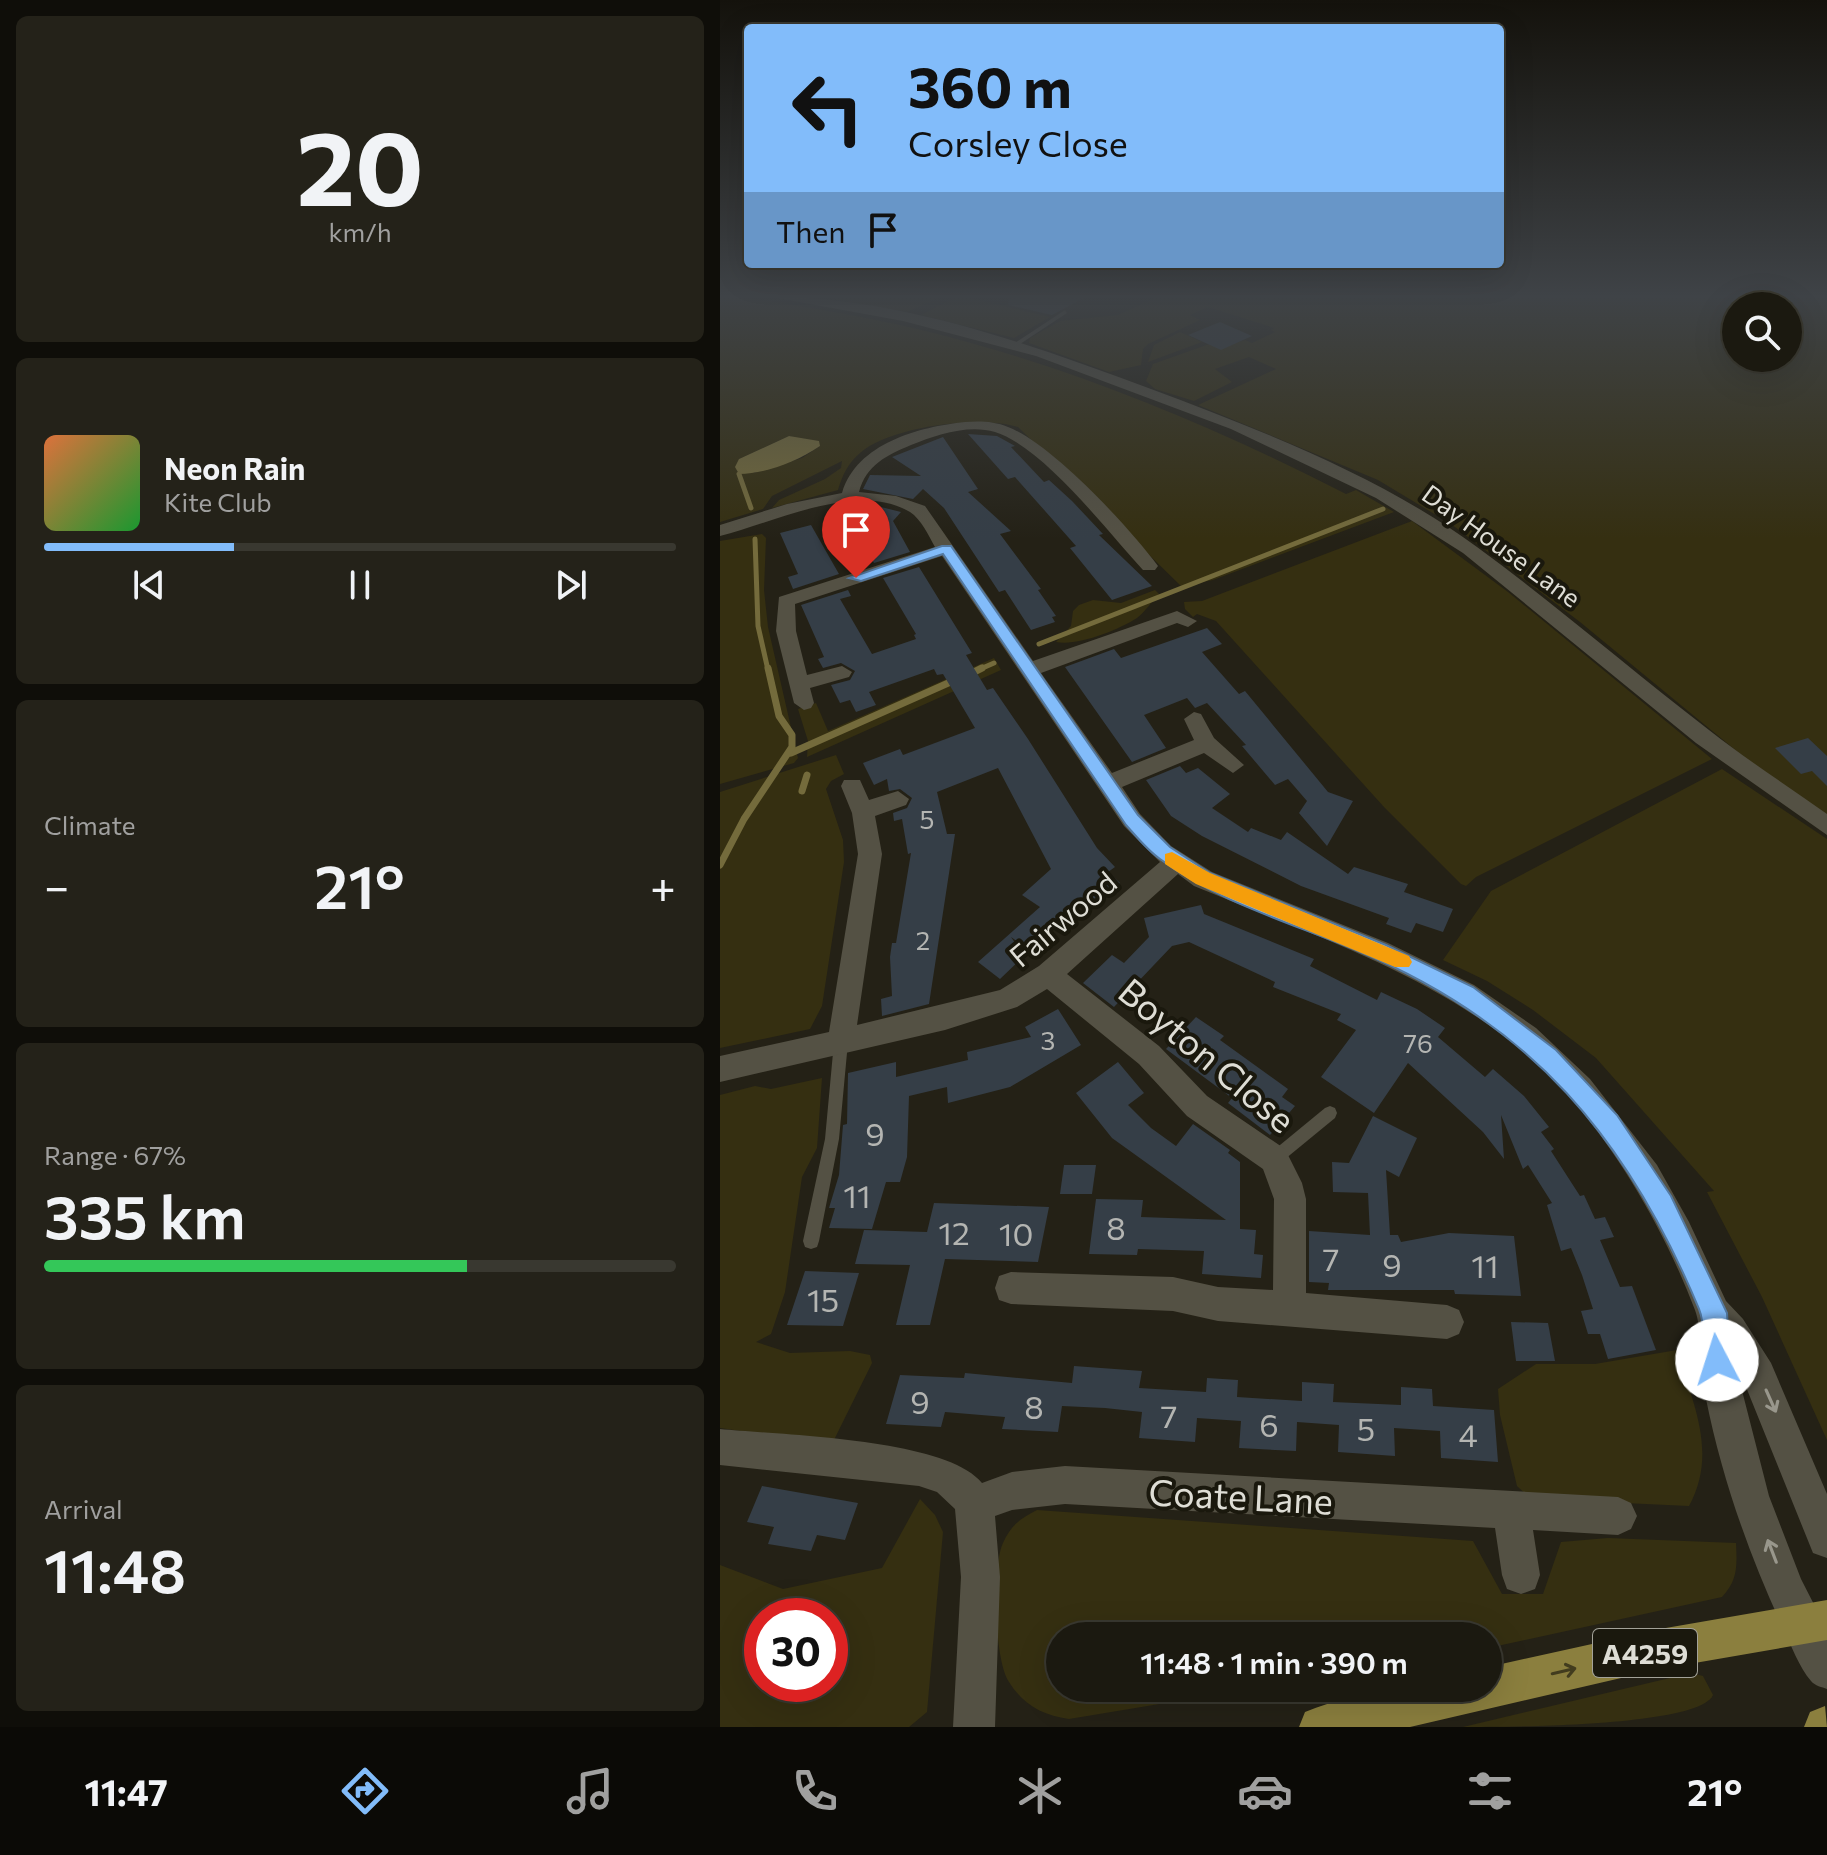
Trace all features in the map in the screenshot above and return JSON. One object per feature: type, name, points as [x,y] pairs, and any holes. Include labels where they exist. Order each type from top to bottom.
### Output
[{"type":"main road","name":"A4259","points":[[1502,1685],[1660,1649],[1815,1621]]},
{"type":"main road","name":"A4259","points":[[1320,1727],[1428,1702]]},
{"type":"street","name":"Day House Lane","points":[[1102,378],[1256,435],[1400,504],[1469,549],[1704,738],[1827,826]]},
{"type":"street","points":[[849,498],[857,471],[891,448],[952,428],[1002,430],[1052,466],[1145,562],[1122,564]]},
{"type":"street","points":[[720,531],[849,498],[885,499],[914,507],[926,517],[1144,834],[1176,862],[1203,879],[1430,975],[1465,993],[1526,1037],[1580,1088],[1628,1148],[1678,1233],[1714,1313],[1731,1331],[1759,1375],[1827,1539]]},
{"type":"street","points":[[842,672],[802,694],[786,631],[786,601],[946,549]]},
{"type":"street","points":[[1029,670],[1181,613]]},
{"type":"street","points":[[1194,719],[1206,743],[1233,765]]},
{"type":"street","points":[[1108,784],[1206,743]]},
{"type":"street","points":[[841,1042],[870,863],[870,843],[863,811],[852,786]]},
{"type":"street","points":[[863,811],[898,799]]},
{"type":"street","name":"Fairwood","points":[[720,1069],[989,1007],[1028,990],[1176,862]]},
{"type":"street","name":"Boyton Close","points":[[1048,974],[1149,1055],[1197,1106],[1274,1159],[1287,1183],[1290,1199],[1289,1308]]},
{"type":"street","points":[[1011,1288],[1173,1294],[1218,1304],[1447,1322]]},
{"type":"street","points":[[1714,1313],[1719,1371],[1742,1467],[1815,1621],[1827,1669]]},
{"type":"street","points":[[720,1447],[929,1470],[953,1479],[974,1505],[980,1537],[974,1727]]},
{"type":"street","name":"Coate Lane","points":[[974,1505],[1012,1491],[1065,1485],[1618,1516]]},
{"type":"street","points":[[1511,1511],[1521,1575]]},
{"type":"lane","points":[[811,1241],[832,1139],[841,1042]]},
{"type":"lane","points":[[1274,1159],[1330,1113]]},
{"type":"shaded area","points":[[720,378],[1079,378],[1222,435],[1346,494],[1356,490],[1394,512],[1213,580],[1181,586],[1018,427],[982,422],[936,425],[892,436],[856,457],[846,470],[838,490],[772,508],[779,500],[825,479],[841,468],[842,461],[772,496],[763,509],[720,522]],"holes":[[[789,436],[820,446],[802,458],[754,473],[739,459]]]},
{"type":"shaded area","points":[[1147,378],[1226,378],[1232,382],[1194,401],[1155,389],[1146,381]]},
{"type":"shaded area","points":[[1257,378],[1827,378],[1827,819],[1790,795],[1580,622],[1451,524],[1378,480],[1198,405]]},
{"type":"shaded area","points":[[789,436],[819,441],[820,446],[781,466],[739,474],[735,467],[739,459]]},
{"type":"shaded area","points":[[1412,521],[1508,592],[1712,759],[1476,877],[1466,886],[1461,884],[1384,807],[1216,621],[1197,614],[1193,617],[1185,609],[1184,602],[1202,601]]},
{"type":"shaded area","points":[[762,534],[766,538],[764,590],[768,627],[798,758],[794,763],[720,784],[720,541]]},
{"type":"shaded area","points":[[1155,590],[1159,594],[1140,616],[1129,623],[1087,639],[1056,642],[1071,626],[1073,611],[1079,605],[1093,600],[1121,603]]},
{"type":"shaded area","points":[[994,658],[1001,670],[807,757],[808,741],[798,709],[816,703],[828,731]]},
{"type":"shaded area","points":[[836,755],[844,774],[831,781],[826,789],[843,840],[844,862],[822,1006],[810,1029],[720,1048],[720,792]]},
{"type":"shaded area","points":[[1722,769],[1827,839],[1827,1440],[1762,1297],[1707,1192],[1714,1191],[1596,1058],[1533,1010],[1487,981],[1443,960],[1491,891]]},
{"type":"shaded area","points":[[822,1078],[817,1148],[802,1177],[785,1292],[771,1334],[756,1342],[790,1353],[850,1351],[870,1355],[872,1363],[832,1444],[720,1428],[720,1095],[755,1086],[771,1089]]},
{"type":"shaded area","points":[[1677,1350],[1700,1428],[1702,1448],[1702,1467],[1689,1506],[1624,1503],[1538,1506],[1517,1486],[1500,1415],[1498,1389],[1536,1364],[1595,1364]]},
{"type":"shaded area","points":[[920,1499],[935,1515],[943,1532],[927,1712],[909,1727],[720,1727],[720,1565],[783,1589],[882,1568]]},
{"type":"shaded area","points":[[1037,1510],[1473,1541],[1502,1594],[1543,1594],[1561,1542],[1608,1538],[1736,1543],[1736,1566],[1734,1579],[1722,1597],[1502,1645],[1502,1622],[1046,1622],[1046,1702],[1172,1702],[1069,1719],[1043,1712],[1028,1703],[1009,1682],[1004,1671],[996,1613],[997,1571],[1003,1543],[1021,1519]]},
{"type":"shaded area","points":[[1691,1673],[1703,1676],[1713,1695],[1700,1706],[1674,1714],[1598,1723],[1463,1727]]},
{"type":"building","points":[[968,434],[997,436],[1015,446],[1011,447],[1044,482],[1049,480],[1072,501],[1103,534],[1099,535],[1152,586],[1112,600],[1070,548],[1076,546],[1015,477],[1008,479]]},
{"type":"building","points":[[943,437],[978,489],[968,492],[1011,531],[1000,534],[1041,589],[1038,590],[1056,616],[1052,617],[1055,622],[1031,630],[1005,590],[999,592],[944,508],[923,489],[913,499],[863,489],[870,475],[921,476],[892,457]]},
{"type":"building","points":[[865,503],[901,512],[893,521],[910,552],[874,563],[842,511],[846,505]]},
{"type":"building","points":[[811,525],[839,574],[793,589],[788,577],[798,574],[780,533]]},
{"type":"building","points":[[919,567],[972,653],[966,655],[987,690],[993,688],[1097,848],[1115,867],[1108,872],[1120,883],[1087,903],[1084,900],[1048,934],[1055,939],[1037,956],[1011,937],[1024,956],[1000,979],[978,962],[1040,907],[1022,895],[1051,869],[998,768],[937,792],[947,834],[955,834],[929,1004],[882,1016],[881,999],[892,996],[890,957],[892,943],[896,943],[911,853],[908,854],[902,819],[894,821],[893,813],[907,808],[912,798],[900,789],[889,791],[887,779],[874,785],[863,763],[900,749],[903,755],[975,728],[943,674],[937,675],[934,669],[869,692],[876,705],[856,712],[850,700],[840,703],[831,685],[850,680],[855,671],[841,663],[823,668],[818,659],[824,657],[801,605],[848,590],[851,596],[840,599],[872,654],[916,639],[883,578]]},
{"type":"building","points":[[1207,628],[1222,644],[1202,652],[1239,694],[1245,691],[1328,792],[1353,801],[1327,846],[1299,813],[1307,801],[1288,779],[1275,785],[1242,746],[1246,745],[1207,703],[1195,708],[1187,698],[1144,715],[1166,748],[1132,762],[1065,667],[1114,649],[1121,658]]},
{"type":"building","points":[[1808,738],[1827,756],[1827,786],[1812,771],[1801,774],[1775,748]]},
{"type":"building","points":[[1180,766],[1186,773],[1198,768],[1230,794],[1212,808],[1248,832],[1251,828],[1281,840],[1287,832],[1348,874],[1354,867],[1408,884],[1404,892],[1453,909],[1443,932],[1416,923],[1411,933],[1386,924],[1389,918],[1301,886],[1202,836],[1171,816],[1146,780]]},
{"type":"building","points":[[1201,905],[1204,914],[1314,959],[1310,966],[1377,1000],[1381,992],[1417,1009],[1445,1028],[1438,1037],[1485,1077],[1493,1069],[1524,1096],[1549,1127],[1541,1132],[1580,1196],[1584,1195],[1595,1219],[1605,1217],[1614,1237],[1600,1240],[1620,1287],[1632,1286],[1656,1350],[1608,1359],[1600,1334],[1588,1334],[1581,1311],[1593,1309],[1582,1275],[1571,1248],[1561,1251],[1547,1205],[1552,1203],[1528,1165],[1523,1169],[1501,1115],[1504,1159],[1483,1132],[1408,1063],[1374,1113],[1321,1077],[1356,1030],[1337,1020],[1341,1014],[1273,987],[1275,982],[1189,942],[1172,946],[1114,1007],[1083,983],[1112,955],[1124,963],[1149,937],[1144,918]]},
{"type":"building","points":[[1058,1009],[1081,1045],[1010,1087],[948,1103],[947,1087],[909,1096],[907,1157],[900,1182],[886,1182],[872,1229],[829,1228],[835,1208],[829,1208],[839,1175],[843,1125],[847,1124],[848,1073],[896,1062],[896,1077],[968,1060],[967,1052],[1031,1037],[1025,1027]]},
{"type":"building","points":[[1196,1017],[1224,1036],[1220,1040],[1288,1089],[1282,1097],[1295,1106],[1270,1135],[1228,1103],[1232,1098],[1166,1049]]},
{"type":"building","points":[[1118,1062],[1144,1093],[1128,1105],[1151,1128],[1176,1146],[1193,1124],[1230,1150],[1228,1153],[1240,1162],[1240,1229],[1256,1230],[1254,1254],[1263,1255],[1261,1278],[1202,1274],[1204,1251],[1138,1249],[1137,1255],[1089,1254],[1096,1199],[1143,1200],[1141,1217],[1226,1220],[1112,1138],[1076,1093]]},
{"type":"building","points":[[1373,1116],[1417,1138],[1399,1177],[1386,1170],[1390,1235],[1398,1235],[1401,1242],[1449,1233],[1514,1236],[1521,1296],[1455,1294],[1454,1290],[1328,1290],[1329,1283],[1309,1282],[1309,1231],[1370,1235],[1368,1193],[1333,1192],[1332,1162],[1349,1163]]},
{"type":"building","points":[[1064,1165],[1096,1165],[1092,1194],[1060,1194]]},
{"type":"building","points":[[934,1203],[1049,1207],[1038,1262],[945,1259],[930,1325],[896,1325],[910,1265],[855,1264],[864,1230],[927,1232]]},
{"type":"building","points":[[805,1271],[859,1273],[843,1326],[787,1325]]},
{"type":"building","points":[[1511,1322],[1548,1323],[1555,1361],[1516,1361]]},
{"type":"building","points":[[1074,1366],[1142,1371],[1139,1388],[1206,1392],[1207,1378],[1238,1380],[1237,1397],[1302,1401],[1302,1382],[1334,1384],[1333,1402],[1401,1405],[1401,1387],[1432,1389],[1433,1406],[1494,1410],[1498,1462],[1441,1458],[1440,1431],[1394,1428],[1395,1456],[1338,1452],[1339,1425],[1297,1422],[1296,1451],[1239,1448],[1241,1421],[1197,1418],[1195,1442],[1139,1438],[1142,1412],[1105,1408],[1062,1406],[1058,1432],[1002,1429],[1005,1417],[945,1412],[941,1427],[886,1424],[900,1375],[964,1378],[965,1373],[1072,1383]]},
{"type":"building","points":[[762,1486],[858,1503],[845,1540],[817,1535],[811,1551],[768,1544],[774,1527],[747,1522]]},
{"type":"waterway","points":[[739,474],[751,508]]},
{"type":"waterway","points":[[1039,644],[1383,509]]},
{"type":"waterway","points":[[755,539],[758,626],[768,670]]},
{"type":"waterway","points":[[978,670],[994,663]]},
{"type":"waterway","points":[[720,865],[744,819],[792,747],[792,735],[779,716],[768,668]]},
{"type":"waterway","points":[[978,670],[982,668]]},
{"type":"waterway","points":[[970,674],[978,670]]},
{"type":"waterway","points":[[791,753],[955,680]]},
{"type":"waterway","points":[[802,791],[807,775]]},
{"type":"slow traffic","points":[[1172,859],[1203,879],[1402,962]]},
{"type":"route","points":[[856,578],[946,549],[1132,820],[1163,852],[1203,879],[1379,951],[1465,993],[1548,1056],[1609,1123],[1662,1204],[1714,1313],[1717,1360]]}]
